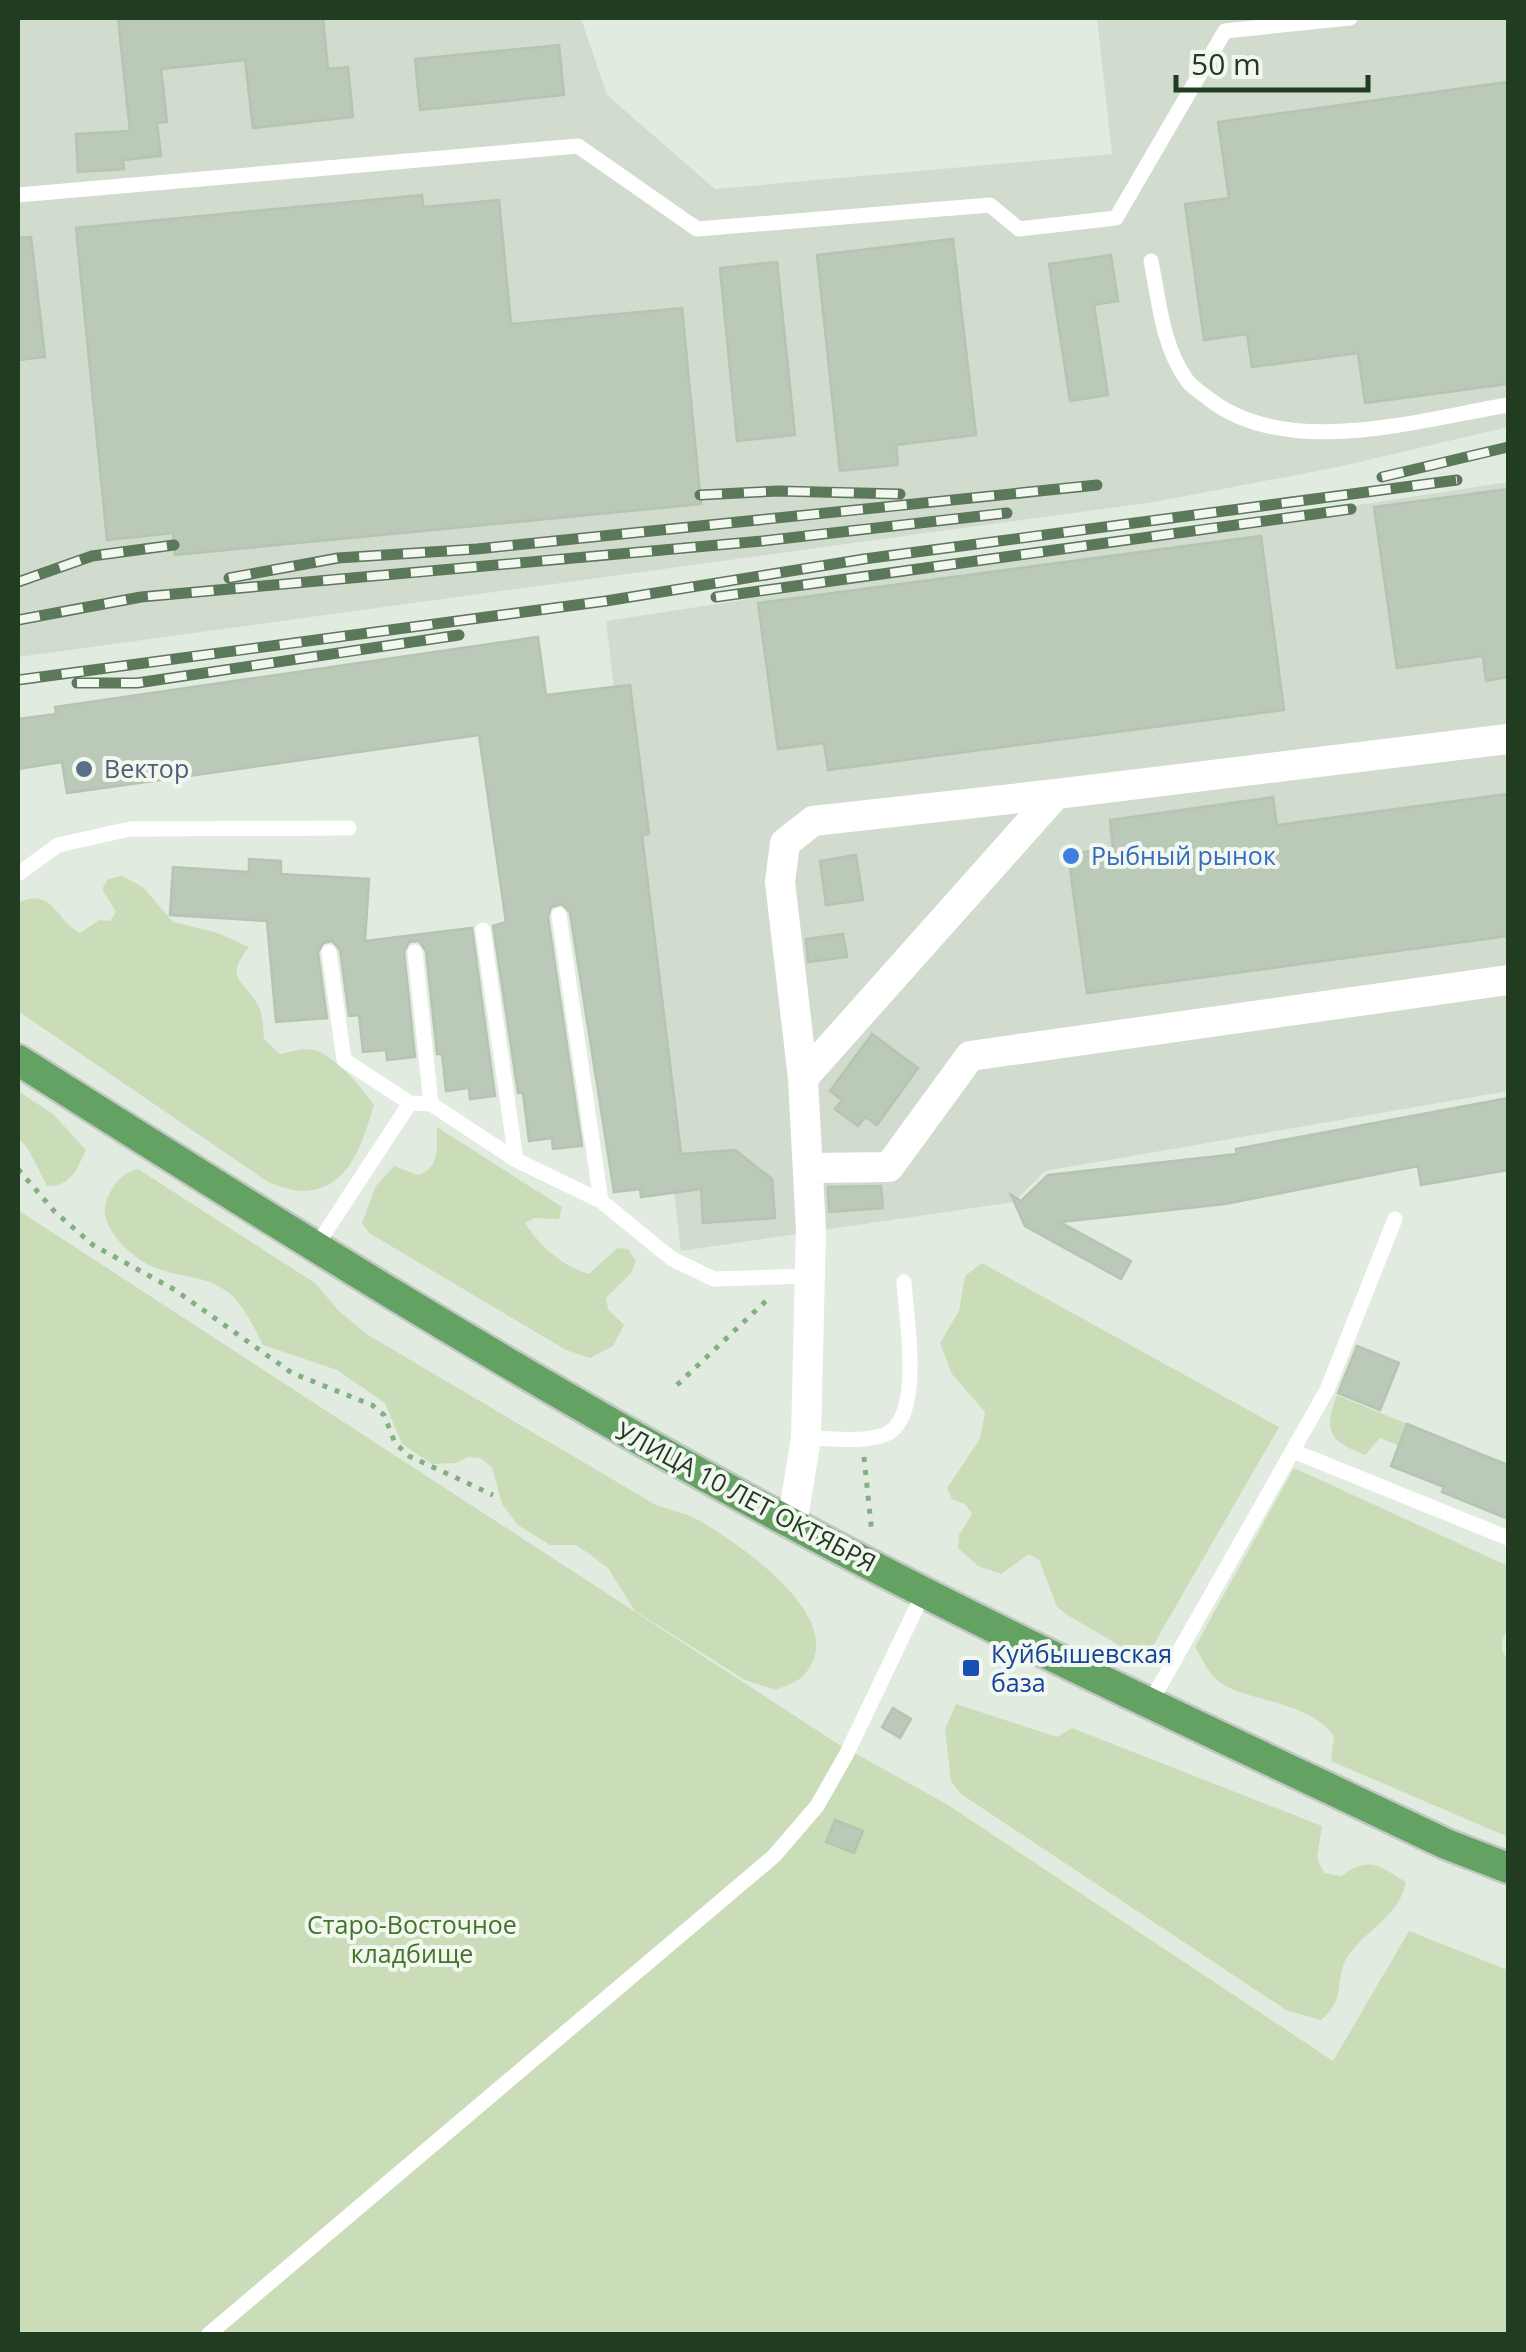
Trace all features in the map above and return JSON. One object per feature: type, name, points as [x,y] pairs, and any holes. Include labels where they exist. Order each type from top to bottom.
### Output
[{"type":"main road","name":"УЛИЦА 10 ЛЕТ ОКТЯБРЯ","points":[[18,1060],[315,1248],[547,1388],[792,1524],[1150,1703],[1446,1844],[1508,1868]]},
{"type":"street","points":[[792,1524],[806,1438],[800,1277],[808,1168],[803,1078],[780,882],[785,843],[812,821],[1508,739]]},
{"type":"street","points":[[803,1078],[1056,794]]},
{"type":"street","points":[[808,1168],[889,1167],[970,1056],[1508,980]]},
{"type":"lane","points":[[18,195],[578,146],[697,229],[990,205],[1019,230],[1116,218],[1226,31],[1350,18]]},
{"type":"lane","points":[[1151,261],[1168,342],[1187,381],[1226,412],[1276,428],[1340,433],[1508,405]]},
{"type":"lane","points":[[18,874],[58,845],[130,829],[349,828]]},
{"type":"lane","points":[[559,914],[600,1201]]},
{"type":"lane","points":[[483,930],[516,1160]]},
{"type":"lane","points":[[329,952],[344,1060],[410,1102],[431,1104],[516,1160],[600,1201],[672,1259],[714,1279],[800,1277]]},
{"type":"lane","points":[[415,952],[431,1104]]},
{"type":"lane","points":[[315,1248],[410,1102]]},
{"type":"lane","points":[[1150,1703],[1327,1390],[1395,1220]]},
{"type":"lane","points":[[806,1438],[862,1439],[888,1434],[903,1417],[910,1394],[904,1282]]},
{"type":"lane","points":[[1292,1451],[1508,1538]]},
{"type":"lane","points":[[209,2334],[774,1856],[817,1806],[846,1755],[924,1592]]},
{"type":"path","points":[[18,1169],[55,1212],[92,1245],[175,1290],[292,1373],[372,1405],[384,1416],[396,1444],[409,1456],[493,1495]]},
{"type":"path","points":[[677,1385],[800,1277]]},
{"type":"path","points":[[862,1439],[872,1534]]},
{"type":"shaded area","points":[[18,18],[581,18],[607,95],[715,189],[1112,154],[1097,18],[1508,18],[1508,427],[1338,467],[1154,502],[18,657]]},
{"type":"shaded area","name":"Рыбный рынок","points":[[1508,482],[1508,1091],[1045,1171],[1014,1202],[681,1251],[606,621]]},
{"type":"green space","points":[[122,876],[143,887],[173,922],[215,932],[249,947],[237,973],[260,1008],[264,1039],[280,1054],[309,1049],[330,1058],[374,1105],[353,1160],[334,1181],[306,1191],[268,1182],[18,1011],[18,903],[30,899],[47,902],[80,933],[99,920],[110,921],[116,912],[102,889],[108,879]]},
{"type":"green space","points":[[18,1091],[53,1114],[86,1150],[72,1176],[62,1183],[47,1186],[18,1137]]},
{"type":"green space","points":[[437,1127],[562,1207],[559,1219],[535,1218],[525,1223],[561,1261],[589,1274],[617,1248],[628,1249],[636,1261],[631,1273],[606,1298],[608,1309],[624,1325],[613,1346],[590,1358],[566,1350],[369,1233],[362,1223],[376,1186],[394,1166],[418,1175],[431,1167],[436,1156]]},
{"type":"green space","points":[[138,1169],[315,1283],[340,1312],[368,1335],[656,1505],[695,1518],[741,1548],[786,1587],[815,1632],[815,1655],[803,1676],[776,1690],[745,1680],[635,1611],[608,1568],[588,1553],[576,1545],[550,1545],[518,1525],[502,1504],[492,1467],[480,1458],[432,1464],[402,1444],[385,1403],[337,1370],[263,1345],[229,1293],[210,1282],[149,1265],[132,1254],[110,1228],[105,1209],[116,1184]]},
{"type":"green space","name":"Старо-Восточное кладбище","points":[[18,1210],[835,1742],[948,1805],[1333,2061],[1409,1931],[1508,1970],[1508,2334],[18,2334]]},
{"type":"green space","points":[[982,1263],[1279,1427],[1150,1651],[1124,1648],[1057,1607],[1039,1560],[1029,1554],[1001,1574],[978,1566],[958,1548],[959,1535],[972,1514],[965,1504],[952,1499],[947,1488],[980,1439],[985,1412],[952,1374],[940,1343],[959,1311],[965,1276]]},
{"type":"green space","points":[[1337,1395],[1407,1424],[1399,1446],[1380,1438],[1365,1455],[1343,1445],[1330,1426]]},
{"type":"green space","points":[[1294,1468],[1508,1566],[1508,1629],[1502,1650],[1508,1661],[1508,1837],[1331,1761],[1334,1736],[1322,1724],[1293,1708],[1230,1688],[1214,1678],[1205,1665],[1195,1647]]},
{"type":"green space","points":[[956,1704],[1057,1737],[1072,1728],[1322,1826],[1317,1858],[1324,1873],[1341,1876],[1360,1866],[1375,1865],[1406,1882],[1403,1894],[1348,1956],[1334,2004],[1321,2020],[1286,2010],[961,1794],[951,1781],[945,1729]]},
{"type":"building","points":[[118,18],[323,18],[328,69],[348,67],[353,117],[253,128],[245,60],[161,69],[167,122],[157,123],[161,156],[123,160],[124,169],[78,172],[76,134],[130,131]]},
{"type":"building","points":[[559,45],[564,95],[420,110],[415,59]]},
{"type":"building","points":[[1508,82],[1508,384],[1365,403],[1358,353],[1252,367],[1247,334],[1204,340],[1185,204],[1229,198],[1218,122]]},
{"type":"building","points":[[422,195],[423,207],[499,200],[511,324],[682,308],[701,504],[175,555],[173,533],[107,540],[76,228]]},
{"type":"building","points":[[31,237],[45,357],[18,360],[18,238]]},
{"type":"building","points":[[953,239],[976,435],[896,445],[898,465],[840,471],[817,255]]},
{"type":"building","points":[[1111,255],[1118,301],[1094,305],[1108,395],[1070,401],[1049,264]]},
{"type":"building","points":[[777,262],[795,435],[737,441],[720,268]]},
{"type":"building","points":[[1508,489],[1508,677],[1486,681],[1483,656],[1397,668],[1374,507]]},
{"type":"building","points":[[1261,536],[1284,710],[828,770],[824,743],[778,749],[758,603]]},
{"type":"building","points":[[538,637],[546,695],[630,685],[649,834],[642,835],[681,1154],[735,1150],[772,1179],[775,1218],[703,1223],[701,1189],[641,1197],[640,1189],[614,1192],[570,913],[562,904],[551,907],[548,917],[582,1146],[553,1149],[552,1138],[529,1141],[493,926],[506,922],[479,735],[67,793],[62,762],[18,769],[18,719],[56,714],[55,707]]},
{"type":"building","points":[[1508,794],[1508,936],[1087,993],[1068,854],[1113,848],[1110,820],[1273,797],[1277,825]]},
{"type":"building","points":[[856,855],[863,900],[826,905],[820,861]]},
{"type":"building","points":[[249,859],[281,861],[281,874],[369,879],[365,941],[472,928],[495,1096],[470,1099],[469,1088],[446,1091],[442,1054],[437,1054],[426,951],[419,941],[409,942],[404,952],[415,1057],[387,1060],[386,1050],[363,1052],[359,1015],[349,1016],[340,950],[332,941],[323,943],[318,953],[327,1018],[276,1022],[267,921],[170,915],[173,867],[249,872]]},
{"type":"building","points":[[843,934],[847,957],[808,962],[806,939]]},
{"type":"building","points":[[872,1034],[918,1068],[877,1125],[865,1117],[858,1126],[835,1109],[842,1100],[830,1091]]},
{"type":"building","points":[[1508,1098],[1508,1170],[1421,1185],[1418,1166],[1225,1204],[1060,1222],[1131,1261],[1121,1279],[1025,1226],[1011,1195],[1021,1201],[1048,1175],[1237,1154],[1236,1149]]},
{"type":"building","points":[[881,1186],[883,1208],[829,1212],[828,1187]]},
{"type":"building","points":[[1357,1346],[1399,1363],[1380,1410],[1338,1393]]},
{"type":"building","points":[[1407,1424],[1508,1465],[1508,1519],[1391,1466]]},
{"type":"building","points":[[893,1708],[911,1719],[900,1738],[882,1727]]},
{"type":"building","points":[[835,1820],[863,1831],[854,1853],[826,1842]]},
{"type":"railway","points":[[1382,477],[1508,447]]},
{"type":"railway","points":[[18,680],[606,601],[864,559],[1457,480]]},
{"type":"railway","points":[[229,578],[338,558],[477,549],[1097,485]]},
{"type":"railway","points":[[700,495],[778,491],[900,494]]},
{"type":"railway","points":[[716,597],[1351,509]]},
{"type":"railway","points":[[18,620],[141,597],[762,541],[1007,513]]},
{"type":"railway","points":[[18,582],[92,556],[174,545]]},
{"type":"railway","points":[[77,683],[137,683],[459,635]]},
{"type":"place","name":"Вектор","points":[[84,769]]},
{"type":"place","name":"Рыбный рынок","points":[[1071,856]]},
{"type":"place","name":"Куйбышевская база","points":[[971,1668]]}]
